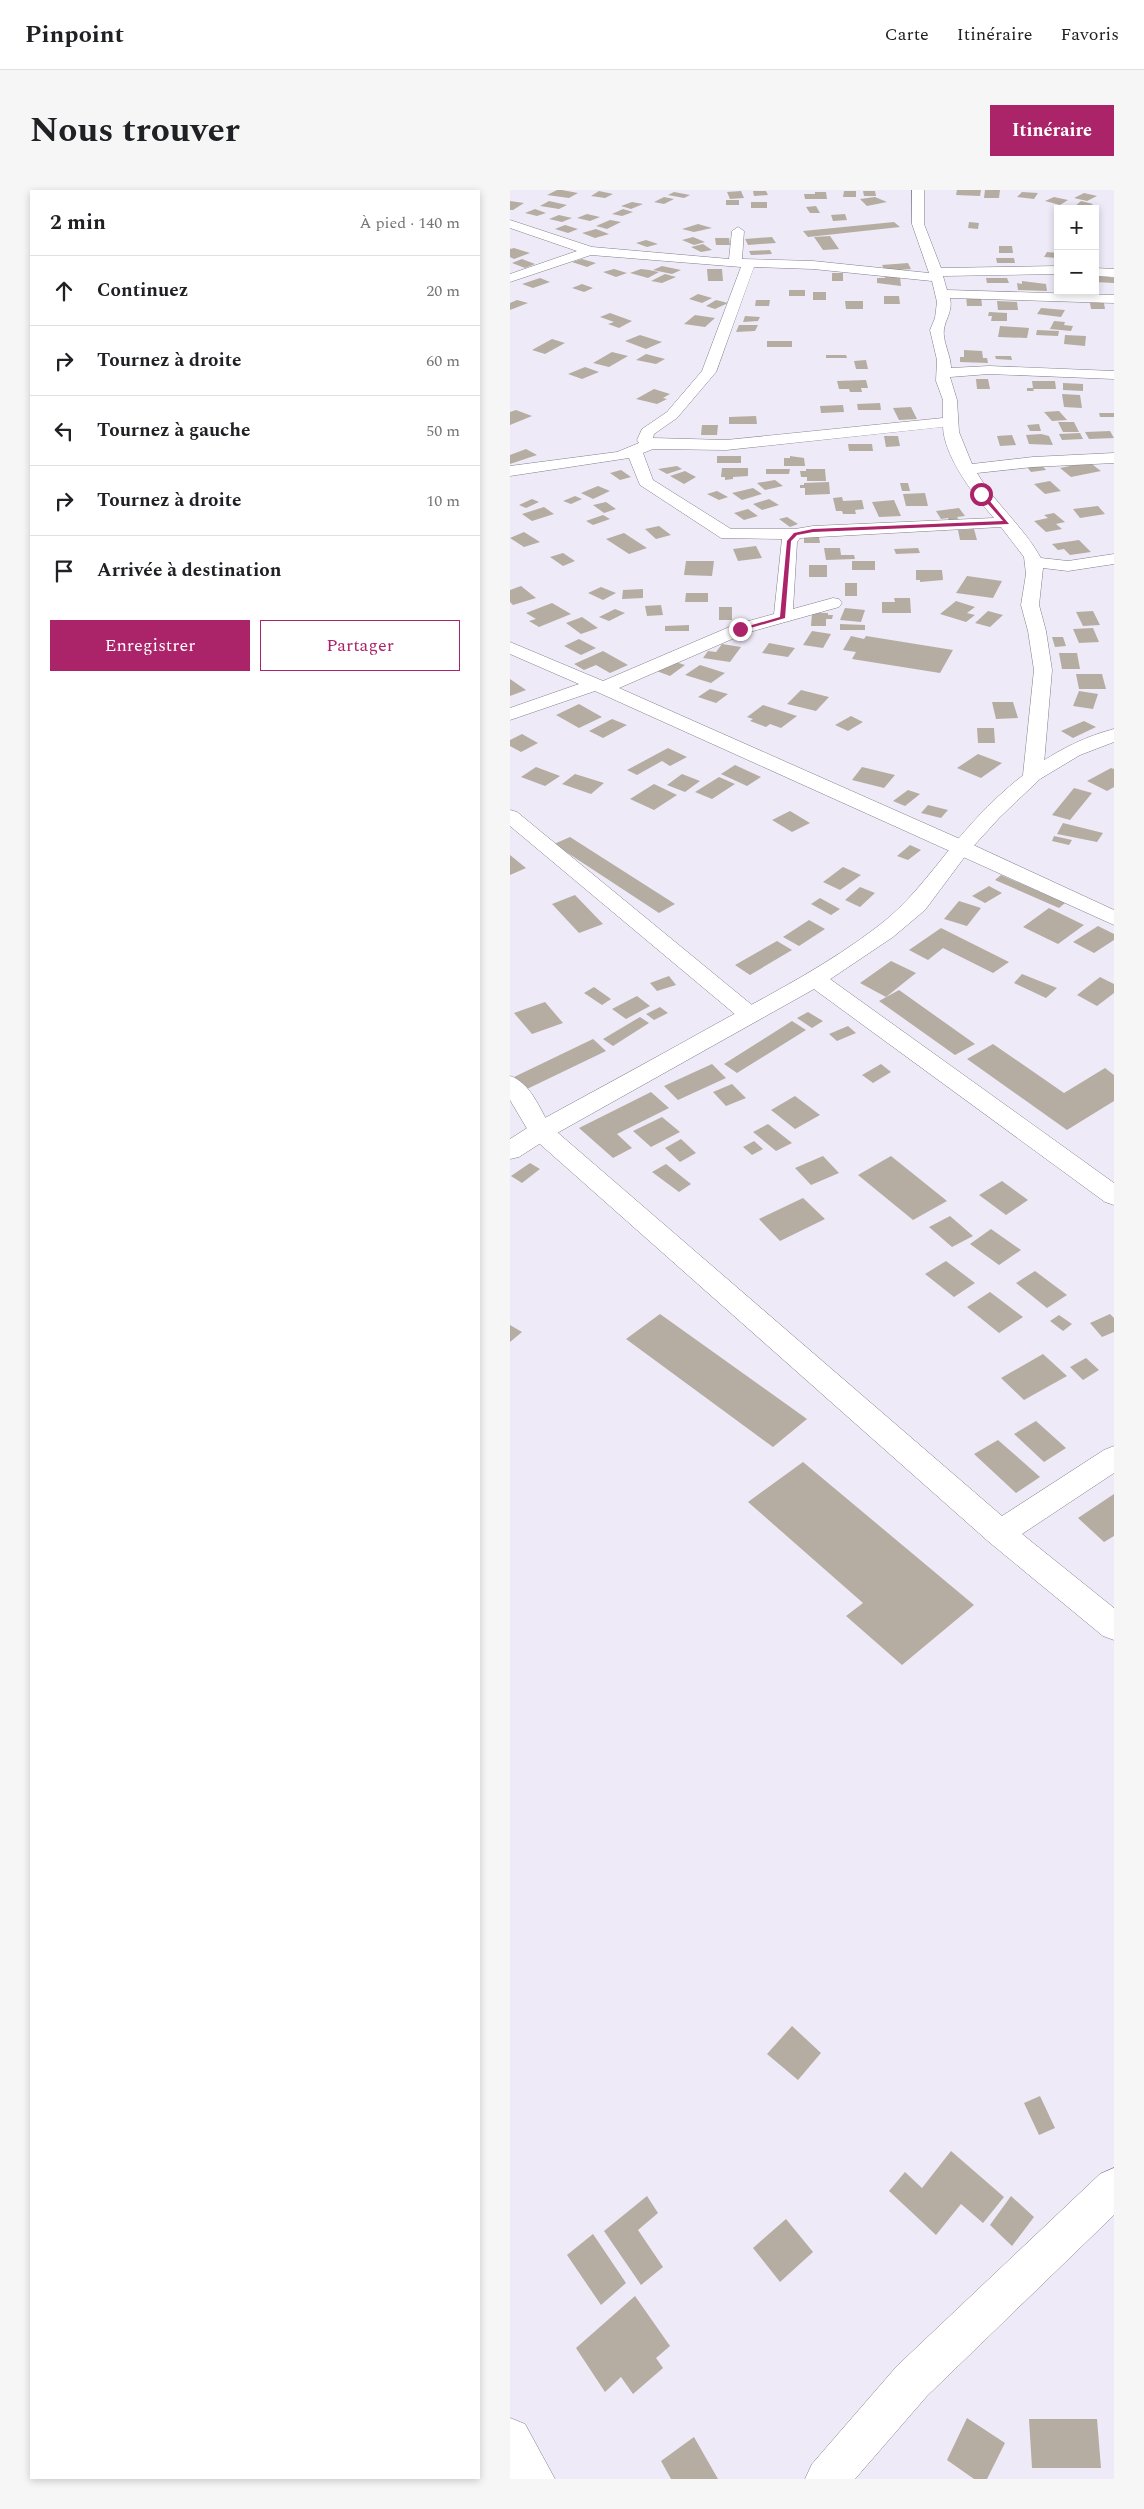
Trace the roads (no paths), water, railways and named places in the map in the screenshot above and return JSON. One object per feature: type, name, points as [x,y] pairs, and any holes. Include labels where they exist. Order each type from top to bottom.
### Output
[{"type":"street","points":[[918,190],[918,224],[942,294],[942,318],[937,330],[944,360],[943,381],[950,400],[951,432],[967,469],[981,494],[1007,522],[1032,557],[1033,562],[1035,574],[1030,605],[1037,631],[1043,670],[1033,775]]},
{"type":"street","points":[[510,224],[590,251],[666,260],[849,268],[937,275],[1054,270]]},
{"type":"street","points":[[651,444],[645,440],[647,432],[672,415],[709,372],[744,272],[738,231]]},
{"type":"street","points":[[510,278],[590,251]]},
{"type":"street","points":[[1099,272],[1114,273]]},
{"type":"street","points":[[942,294],[1114,299]]},
{"type":"street","points":[[944,373],[989,370],[1114,375]]},
{"type":"street","points":[[510,471],[635,452],[651,444],[726,445],[950,422]]},
{"type":"street","points":[[635,452],[646,482],[726,534],[796,534],[813,531],[1007,522]]},
{"type":"street","points":[[967,469],[1033,462],[1114,458]]},
{"type":"street","points":[[783,618],[789,541],[796,534]]},
{"type":"street","points":[[1033,562],[1068,566],[1114,559]]},
{"type":"street","points":[[510,714],[599,686],[740,629],[833,604]]},
{"type":"street","points":[[510,647],[766,762],[962,847],[1114,918]]},
{"type":"street","points":[[510,1151],[541,1131],[814,979],[885,932],[917,905],[962,847],[993,813],[1033,775],[1073,751],[1114,735]]},
{"type":"street","points":[[510,816],[750,1015]]},
{"type":"street","points":[[814,979],[1114,1196]]},
{"type":"street","points":[[510,1084],[522,1098],[541,1131],[1000,1533],[1114,1627]]},
{"type":"street","points":[[1000,1533],[1114,1458]]},
{"type":"street","points":[[827,2479],[912,2381],[1114,2188]]},
{"type":"street","points":[[510,2439],[533,2479]]}]
